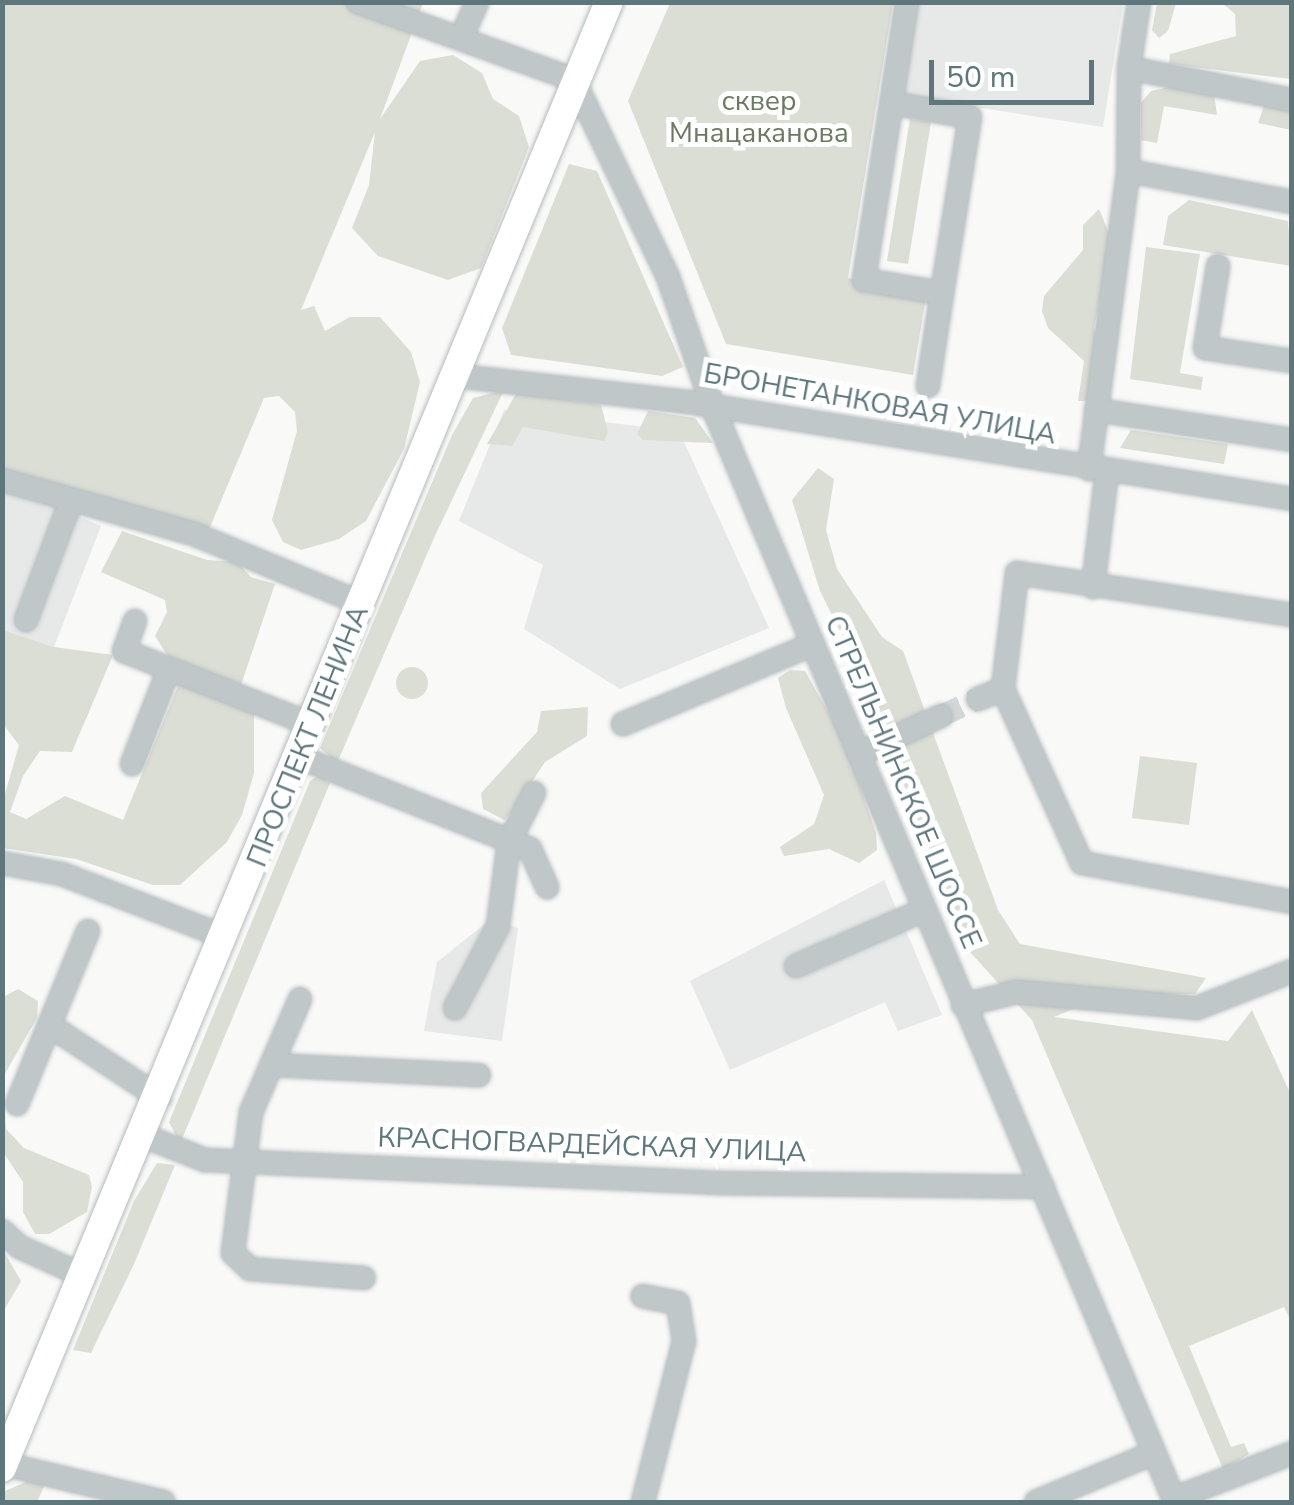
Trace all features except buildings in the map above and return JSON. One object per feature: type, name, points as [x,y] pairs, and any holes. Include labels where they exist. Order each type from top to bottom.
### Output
[{"type":"main road","name":"ПРОСПЕКТ ЛЕНИНА","points":[[3,1466],[160,1098],[608,2]]},
{"type":"street","points":[[358,2],[462,36],[577,83]]},
{"type":"street","points":[[462,36],[477,2]]},
{"type":"street","points":[[907,2],[864,280],[942,293]]},
{"type":"street","points":[[1093,586],[1098,471],[1096,410],[1128,170],[1130,68],[1139,2]]},
{"type":"street","points":[[1130,68],[1292,100]]},
{"type":"street","name":"СТРЕЛЬНИНСКОЕ ШОССЕ","points":[[577,83],[668,277],[714,410],[1174,1501]]},
{"type":"street","points":[[891,103],[970,116],[928,386]]},
{"type":"street","points":[[1128,170],[1292,202]]},
{"type":"street","points":[[1218,266],[1205,348],[1292,360]]},
{"type":"street","name":"БРОНЕТАНКОВАЯ УЛИЦА","points":[[457,376],[688,402],[714,410],[1292,499]]},
{"type":"street","points":[[1096,410],[1292,440]]},
{"type":"street","points":[[4,487],[194,534],[363,604]]},
{"type":"street","points":[[26,620],[71,502]]},
{"type":"street","points":[[1292,615],[1017,573],[1003,689],[1082,864],[1292,902]]},
{"type":"street","points":[[135,621],[124,651],[313,725]]},
{"type":"street","points":[[623,724],[813,644]]},
{"type":"street","points":[[132,764],[170,668]]},
{"type":"street","points":[[978,699],[1003,689]]},
{"type":"street","points":[[859,754],[941,716]]},
{"type":"street","points":[[300,757],[530,849],[547,887]]},
{"type":"street","points":[[456,1008],[498,926],[509,842],[534,793]]},
{"type":"street","points":[[2,864],[62,874],[225,937]]},
{"type":"street","points":[[796,966],[924,910]]},
{"type":"street","points":[[18,1104],[88,931]]},
{"type":"street","points":[[963,1005],[1017,992],[1197,1008],[1292,971]]},
{"type":"street","points":[[300,999],[251,1112],[234,1253],[250,1269],[364,1278]]},
{"type":"street","points":[[50,1025],[160,1098]]},
{"type":"street","points":[[272,1065],[479,1075]]},
{"type":"street","name":"КРАСНОГВАРДЕЙСКАЯ УЛИЦА","points":[[144,1136],[206,1160],[719,1182],[1043,1188]]},
{"type":"street","points":[[2,1232],[20,1247],[84,1276]]},
{"type":"street","points":[[643,1296],[678,1303],[684,1340],[643,1502]]},
{"type":"street","points":[[1036,1502],[1154,1453]]},
{"type":"street","points":[[1174,1501],[1292,1453]]},
{"type":"street","points":[[3,1466],[164,1502]]},
{"type":"shaded area","points":[[899,3],[1123,3],[1103,127],[885,93]]},
{"type":"shaded area","points":[[504,410],[679,431],[769,628],[620,689],[524,629],[543,565],[459,521]]},
{"type":"shaded area","points":[[3,484],[101,526],[54,647],[3,630]]},
{"type":"shaded area","points":[[884,880],[942,1015],[898,1031],[885,1002],[730,1070],[690,981]]},
{"type":"shaded area","points":[[491,919],[518,928],[502,1041],[424,1031],[437,962]]},
{"type":"green space","points":[[3,3],[423,3],[380,119],[420,61],[453,55],[482,73],[493,99],[519,116],[529,147],[481,268],[448,280],[378,256],[352,228],[369,185],[375,132],[301,310],[314,306],[325,331],[350,317],[380,317],[411,352],[420,382],[404,449],[366,521],[339,539],[301,550],[283,542],[272,520],[297,431],[295,412],[279,396],[264,398],[208,532],[3,473]]},
{"type":"green space","name":"сквер Мнацаканова","points":[[670,3],[893,3],[848,278],[927,291],[913,375],[726,344],[628,101]]},
{"type":"green space","points":[[1157,3],[1176,3],[1168,31],[1159,38],[1152,30]]},
{"type":"green space","points":[[1222,3],[1291,3],[1291,79],[1169,64],[1170,54],[1236,36],[1235,14]]},
{"type":"green space","points":[[1174,86],[1214,93],[1217,115],[1164,106],[1157,143],[1141,140],[1141,103],[1151,91]]},
{"type":"green space","points":[[1265,103],[1291,107],[1291,130],[1258,123]]},
{"type":"green space","points":[[910,119],[931,122],[908,264],[887,261]]},
{"type":"green space","name":"сквер Мнацаканова","points":[[569,164],[597,171],[683,367],[662,376],[511,355],[502,328]]},
{"type":"green space","points":[[1189,200],[1288,221],[1291,266],[1163,245],[1168,216]]},
{"type":"green space","points":[[1099,209],[1112,241],[1094,327],[1104,401],[1078,401],[1084,361],[1048,328],[1042,311],[1044,296],[1083,250],[1083,225]]},
{"type":"green space","points":[[1146,247],[1200,254],[1180,373],[1203,377],[1201,390],[1130,379]]},
{"type":"green space","points":[[504,390],[434,538],[337,763],[320,748],[452,435],[473,398]]},
{"type":"green space","points":[[517,392],[601,405],[608,432],[604,441],[523,427],[512,446],[487,444]]},
{"type":"green space","points":[[648,411],[695,418],[713,443],[643,440],[637,434]]},
{"type":"green space","points":[[1131,430],[1228,444],[1224,464],[1120,448]]},
{"type":"green space","points":[[818,468],[834,479],[826,530],[837,569],[882,637],[903,651],[998,910],[1020,944],[1206,978],[1195,994],[1108,995],[1054,1017],[1228,1041],[1252,1010],[1291,1095],[1291,1321],[1284,1307],[1189,1346],[1231,1447],[1244,1443],[1249,1454],[1223,1469],[1032,1020],[969,951],[856,663],[820,591],[792,500]]},
{"type":"green space","points":[[122,531],[207,560],[237,562],[251,577],[275,584],[241,685],[169,658],[155,636],[167,612],[165,600],[101,572]]},
{"type":"green space","points":[[3,630],[54,647],[113,655],[72,752],[40,751],[23,776],[10,812],[26,819],[65,796],[123,820],[180,681],[254,712],[254,773],[242,815],[227,842],[180,885],[153,885],[76,859],[3,848],[3,801],[19,745],[3,724]]},
{"type":"green space","points":[[412,667],[424,671],[428,683],[424,695],[412,699],[400,695],[396,683],[400,671]]},
{"type":"green space","points":[[790,670],[805,671],[844,740],[876,833],[877,850],[859,863],[829,849],[784,856],[780,847],[814,824],[824,795],[786,708],[778,678]]},
{"type":"green space","points":[[588,707],[587,736],[545,762],[504,820],[483,809],[481,793],[537,732],[541,711]]},
{"type":"green space","points":[[1140,756],[1197,763],[1189,825],[1132,818]]},
{"type":"green space","points":[[318,776],[330,783],[180,1144],[169,1122],[310,781]]},
{"type":"green space","points":[[18,989],[38,1001],[37,1018],[3,1077],[6,1129],[24,1148],[89,1175],[92,1187],[87,1212],[49,1234],[35,1234],[23,1212],[23,1182],[3,1152],[2,1028],[5,996]]},
{"type":"green space","points":[[157,1163],[175,1165],[134,1264],[91,1353],[73,1350],[134,1201]]},
{"type":"green space","points":[[3,1250],[21,1281],[3,1312]]},
{"type":"green space","points":[[28,1481],[45,1484],[37,1502],[3,1502],[5,1491]]},
{"type":"tunnel","points":[[941,716],[978,699]]}]
